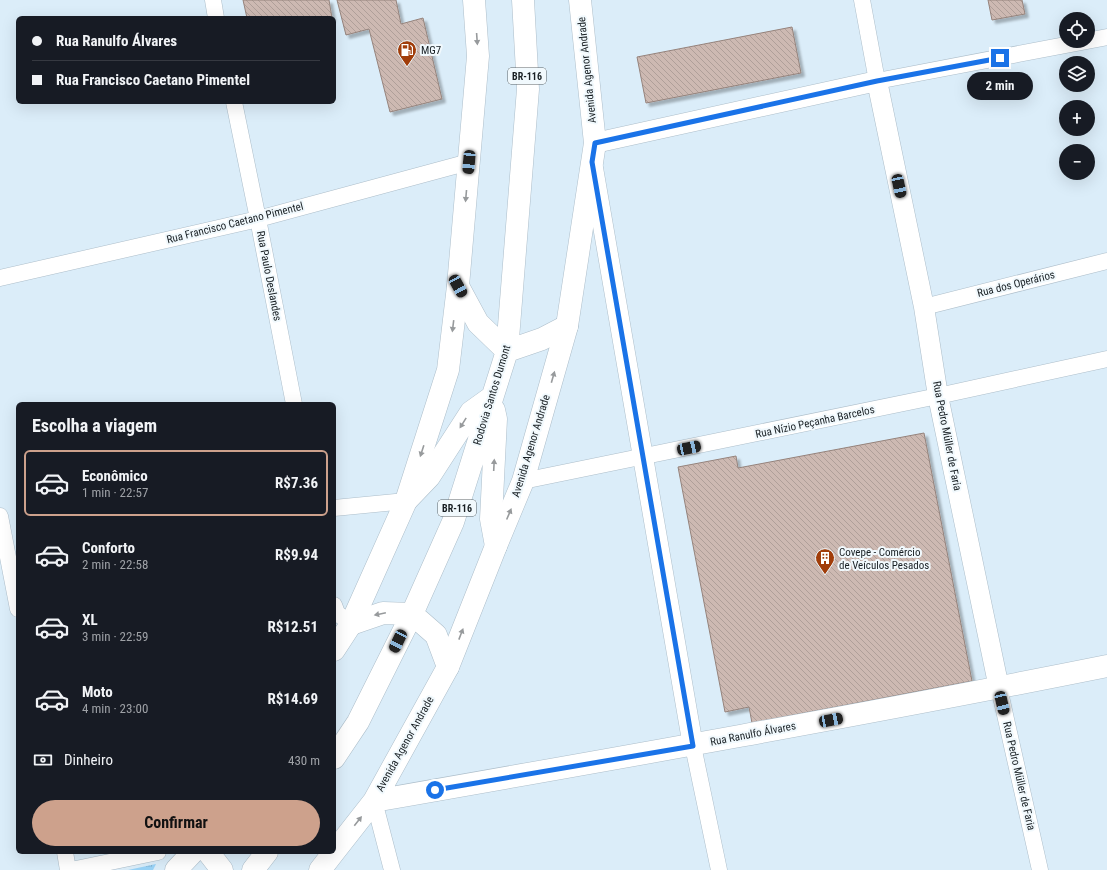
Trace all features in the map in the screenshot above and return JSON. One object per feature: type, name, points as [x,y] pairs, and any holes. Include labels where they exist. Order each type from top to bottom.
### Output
[{"type":"main road","points":[[336,647],[350,624],[406,501],[448,370],[458,286],[478,56],[474,0]]},
{"type":"main road","name":"Rodovia Santos Dumont","points":[[336,755],[358,722],[412,614],[453,522],[507,351],[528,89],[523,0]]},
{"type":"main road","name":"Avenida Agenor Andrade","points":[[336,849],[374,801],[448,667],[523,481],[567,326],[594,153],[580,0]]},
{"type":"main road","points":[[458,286],[478,323],[507,351],[542,340],[567,326]]},
{"type":"main road","points":[[406,501],[429,477],[470,412],[492,397],[496,419],[491,519],[496,546]]},
{"type":"main road","points":[[350,624],[382,612],[412,614],[436,635],[448,667]]},
{"type":"main road","name":"Rua Ranulfo Álvares","points":[[374,801],[693,746],[1107,666]]},
{"type":"main road","points":[[176,870],[191,854]]},
{"type":"main road","points":[[210,854],[222,870]]},
{"type":"main road","points":[[253,870],[265,854]]},
{"type":"main road","name":"Avenida Agenor Andrade","points":[[320,870],[332,854]]},
{"type":"street","points":[[213,0],[216,16]]},
{"type":"street","name":"Rua Pedro Müller de Faria","points":[[862,0],[877,81],[924,307],[938,396],[999,688],[1040,870]]},
{"type":"street","points":[[719,870],[693,746],[643,457],[594,153],[877,81],[1107,38]]},
{"type":"street","name":"Rua Paulo Deslandes","points":[[234,104],[294,402]]},
{"type":"street","name":"Rua Francisco Caetano Pimentel","points":[[0,278],[258,219],[469,162]]},
{"type":"street","name":"Rua dos Operários","points":[[924,307],[1107,261]]},
{"type":"street","name":"Rua Nízio Peçanha Barcelos","points":[[523,481],[938,396],[1107,359]]},
{"type":"street","points":[[336,508],[406,501]]},
{"type":"street","points":[[0,516],[10,581],[16,602]]},
{"type":"street","points":[[336,608],[350,624]]},
{"type":"street","points":[[374,801],[392,870]]},
{"type":"street","points":[[66,854],[70,870],[148,854]]},
{"type":"green space","points":[[156,864],[153,870],[128,870]]},
{"type":"building","points":[[243,0],[329,0],[332,16],[247,16]]},
{"type":"building","name":"MG7","points":[[337,0],[396,0],[401,24],[423,18],[442,99],[390,112],[369,29],[346,35]]},
{"type":"building","points":[[988,0],[1022,0],[1025,14],[992,20]]},
{"type":"building","points":[[792,27],[801,73],[646,103],[637,57]]},
{"type":"building","name":"Covepe - Comércio de Veículos Pesados","points":[[924,433],[972,681],[752,723],[749,707],[725,712],[678,467],[736,456],[738,468]]},
{"type":"place","name":"MG7","points":[[407,67]]},
{"type":"place","name":"Covepe - Comércio de Veículos Pesados","points":[[825,575]]},
{"type":"route","points":[[435,790],[693,746],[592,162],[595,143],[877,81],[1000,58]]}]
